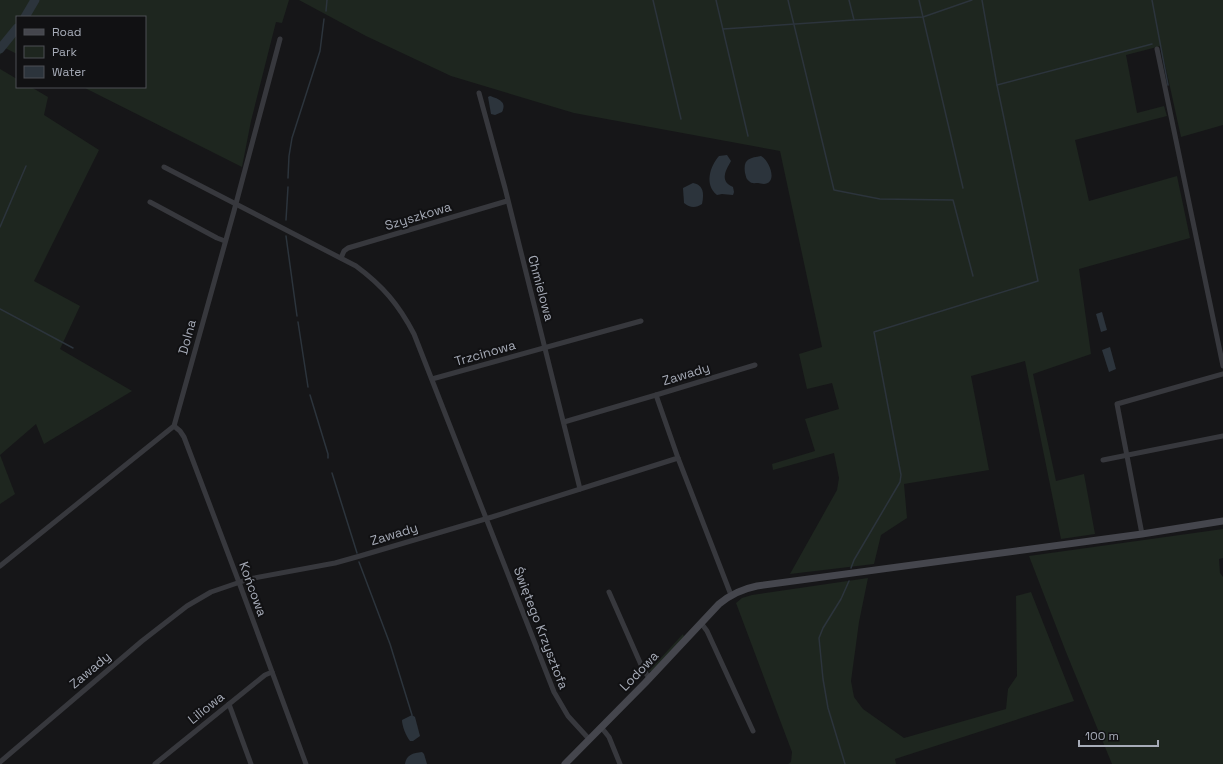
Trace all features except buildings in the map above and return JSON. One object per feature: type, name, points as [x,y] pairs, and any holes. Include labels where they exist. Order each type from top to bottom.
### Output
[{"type":"street","name":"Dolna","points":[[174,426],[280,40]]},
{"type":"street","points":[[1157,49],[1223,366]]},
{"type":"street","name":"Chmielowa","points":[[479,93],[580,489]]},
{"type":"street","name":"Świętego Krzysztofa","points":[[164,167],[341,258],[368,275],[395,301],[414,334],[554,692],[568,716],[589,739]]},
{"type":"street","name":"Szyszkowa","points":[[341,258],[344,251],[348,248],[507,201]]},
{"type":"street","points":[[150,202],[225,241]]},
{"type":"street","name":"Trzcinowa","points":[[432,380],[641,321]]},
{"type":"street","name":"Zawady","points":[[0,762],[142,641],[187,606],[211,592],[239,582],[260,577],[346,560],[678,458],[656,395],[754,365]]},
{"type":"street","points":[[1142,534],[1117,404],[1223,374]]},
{"type":"street","points":[[564,422],[656,395]]},
{"type":"street","points":[[0,566],[174,426]]},
{"type":"street","name":"Końcowa","points":[[174,426],[184,437],[306,764]]},
{"type":"street","points":[[1103,460],[1223,436]]},
{"type":"street","points":[[678,458],[731,595]]},
{"type":"street","name":"Lodowa","points":[[565,764],[719,604],[731,595],[743,589],[1142,534],[1223,521]]},
{"type":"street","points":[[609,592],[642,667],[649,678]]},
{"type":"street","points":[[701,623],[707,631],[752,731]]},
{"type":"street","name":"Liliowa","points":[[158,763],[265,675],[272,672]]},
{"type":"street","points":[[229,704],[251,764]]},
{"type":"street","points":[[601,727],[609,738],[620,764]]},
{"type":"green space","points":[[0,0],[289,0],[282,23],[276,22],[251,121],[242,167],[85,88],[146,88],[146,16],[16,16],[16,54],[5,48],[0,55]]},
{"type":"green space","points":[[299,0],[1223,0],[1223,125],[1181,137],[1161,46],[1126,55],[1137,113],[1164,106],[1167,116],[1075,140],[1089,201],[1177,176],[1190,238],[1079,269],[1091,354],[1033,374],[1056,481],[1084,474],[1095,534],[1061,539],[1025,361],[971,376],[989,470],[904,484],[907,518],[881,535],[874,564],[790,574],[837,490],[839,478],[834,453],[773,470],[772,464],[815,451],[805,419],[839,409],[832,383],[807,389],[799,354],[822,347],[780,151],[574,113],[451,76],[366,36]]},
{"type":"green space","points":[[0,69],[16,78],[16,88],[33,88],[48,97],[44,115],[99,150],[34,281],[80,306],[60,349],[132,391],[44,444],[36,424],[0,455]]},
{"type":"green space","points":[[0,455],[15,494],[0,504]]},
{"type":"green space","points":[[1223,529],[1223,558],[1219,559],[1220,573],[1223,577],[1223,764],[1112,764],[1066,652],[1029,556]]},
{"type":"green space","points":[[868,578],[859,622],[851,681],[854,697],[863,709],[904,738],[1006,709],[1008,689],[1017,676],[1016,596],[1031,592],[1074,701],[895,759],[896,764],[788,764],[791,762],[792,752],[736,603],[742,598],[752,595]]},
{"type":"green space","points":[[683,634],[684,637],[652,671],[648,672]]},
{"type":"water","points":[[490,96],[503,103],[504,106],[502,112],[495,115],[491,114],[488,97]]},
{"type":"water","points":[[727,155],[731,161],[725,175],[725,179],[729,185],[733,187],[734,192],[733,195],[717,195],[711,186],[711,170],[719,156]]},
{"type":"water","points":[[761,156],[766,160],[770,167],[772,175],[770,181],[766,184],[751,183],[746,177],[745,173],[746,162],[750,159]]},
{"type":"water","points":[[693,183],[697,184],[701,188],[703,197],[702,204],[693,207],[684,203],[683,188]]},
{"type":"water","points":[[1102,312],[1107,330],[1101,332],[1096,314]]},
{"type":"water","points":[[1110,347],[1116,369],[1109,372],[1102,350]]},
{"type":"water","points":[[412,715],[415,717],[420,736],[413,741],[410,741],[404,731],[402,720]]},
{"type":"water","points":[[422,752],[427,764],[405,764],[410,755]]},
{"type":"waterway","points":[[26,16],[35,0]]},
{"type":"waterway","points":[[326,11],[327,0]]},
{"type":"waterway","points":[[653,0],[681,119]]},
{"type":"waterway","points":[[716,0],[748,136]]},
{"type":"waterway","points":[[788,0],[834,190],[880,199],[953,200],[973,276]]},
{"type":"waterway","points":[[849,0],[854,20]]},
{"type":"waterway","points":[[919,0],[963,188]]},
{"type":"waterway","points":[[723,29],[923,17],[972,0]]},
{"type":"waterway","points":[[982,0],[997,85]]},
{"type":"waterway","points":[[1152,0],[1168,85]]},
{"type":"waterway","points":[[288,178],[292,138],[320,51],[324,19]]},
{"type":"waterway","points":[[0,49],[16,29]]},
{"type":"waterway","points":[[851,568],[854,560],[900,482],[901,475],[874,332],[1038,281],[997,85],[1152,44]]},
{"type":"waterway","points":[[0,227],[26,166]]},
{"type":"waterway","points":[[286,220],[288,187]]},
{"type":"waterway","points":[[286,236],[297,316]]},
{"type":"waterway","points":[[0,309],[73,348]]},
{"type":"waterway","points":[[298,322],[308,387]]},
{"type":"waterway","points":[[310,395],[328,458]]},
{"type":"waterway","points":[[332,473],[357,553]]},
{"type":"waterway","points":[[359,562],[390,644],[412,715]]},
{"type":"waterway","points":[[845,764],[828,708],[823,679],[819,638],[823,628],[841,599],[849,581]]}]
